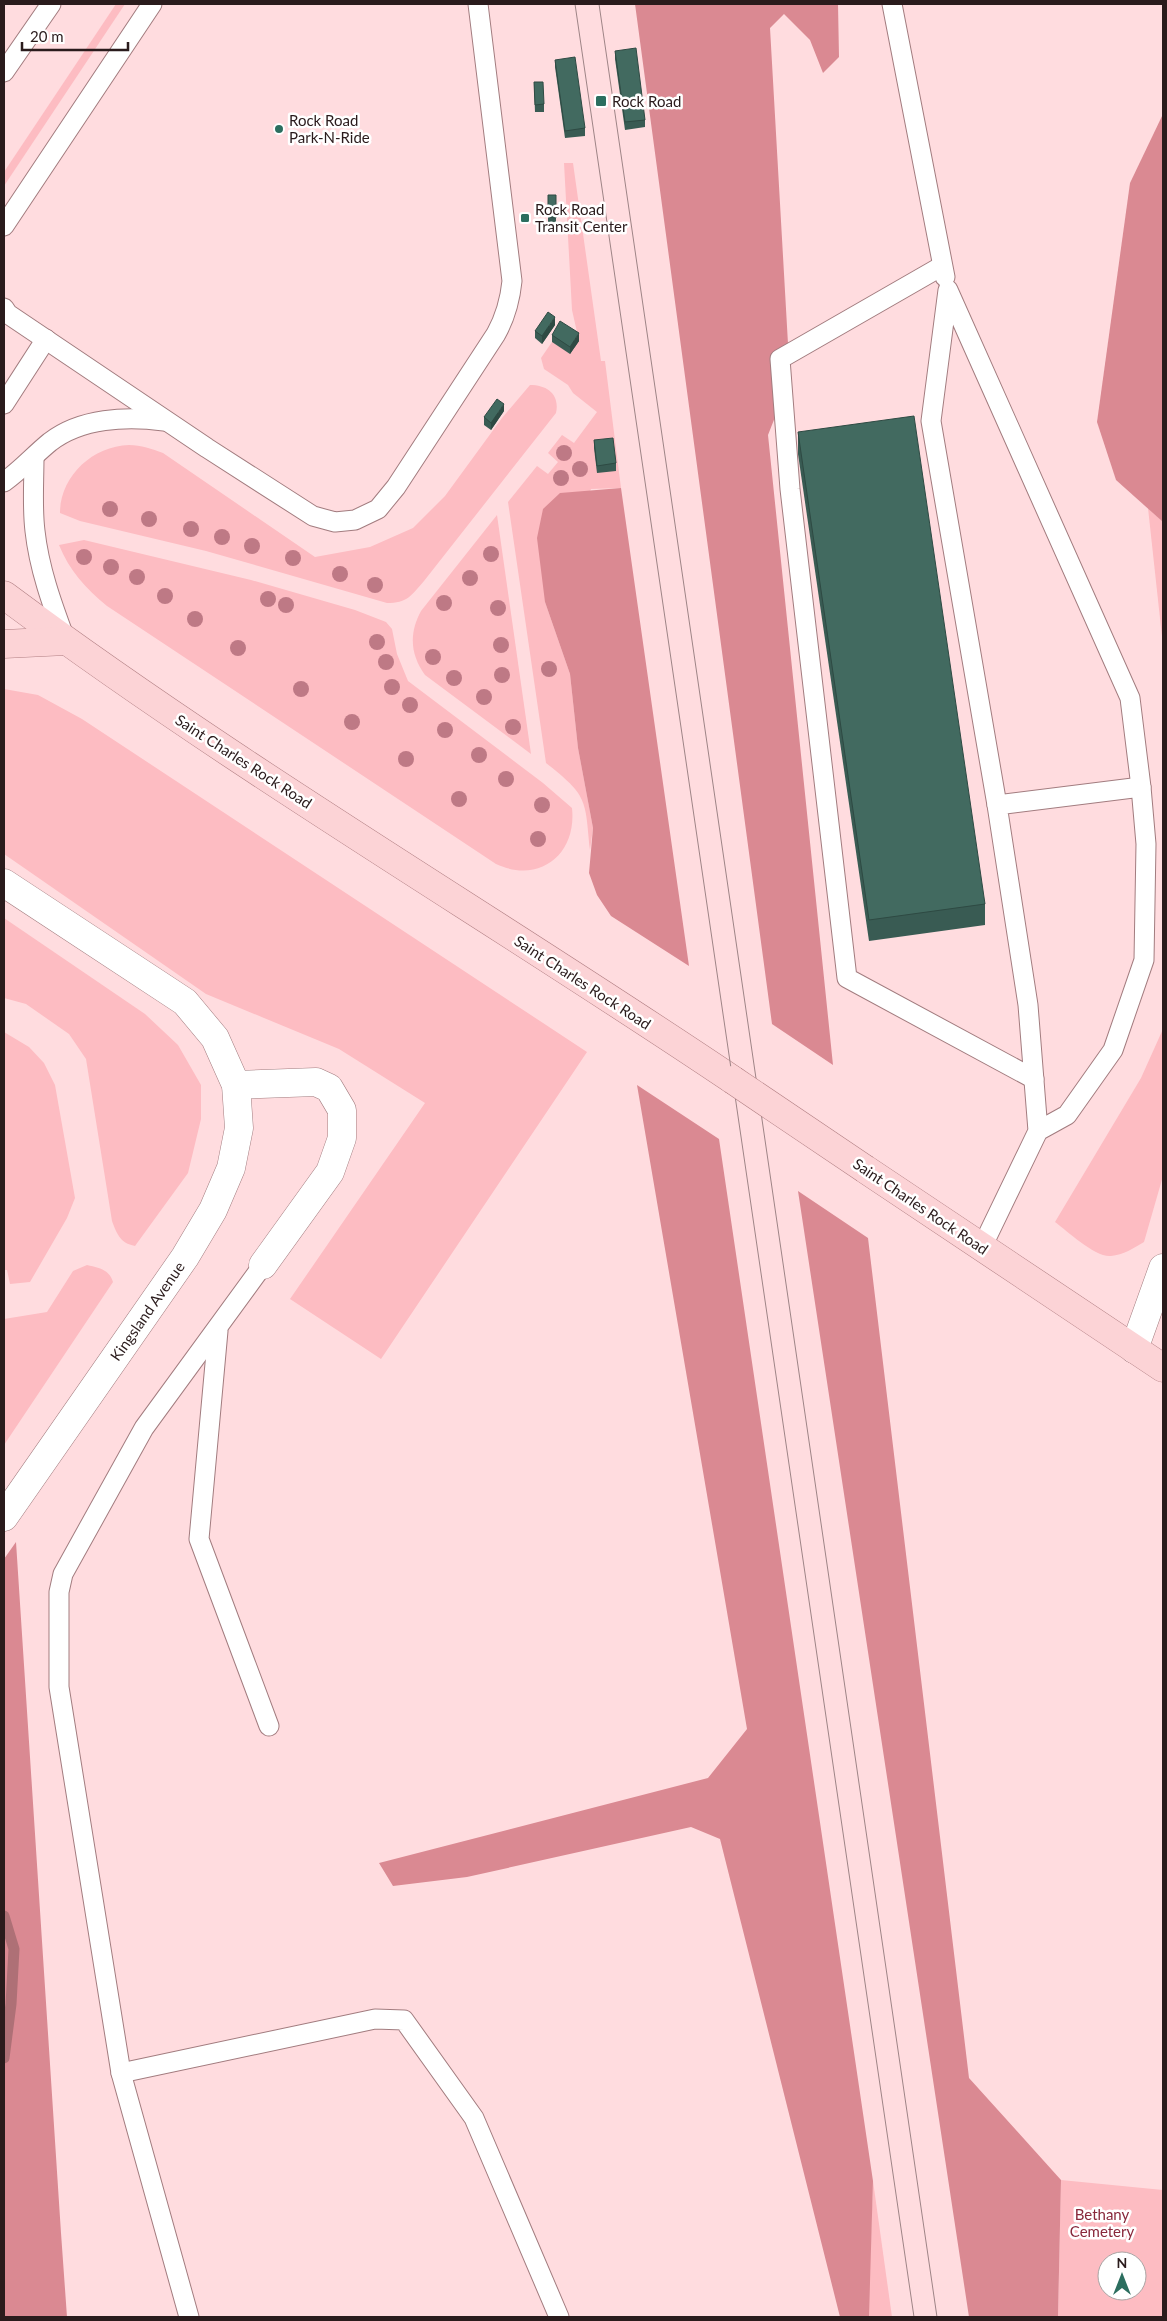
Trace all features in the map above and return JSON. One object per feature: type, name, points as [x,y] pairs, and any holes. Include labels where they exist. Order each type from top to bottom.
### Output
[{"type":"main road","name":"Saint Charles Rock Road","points":[[4,594],[128,685],[624,1006],[1163,1368]]},
{"type":"main road","points":[[4,644],[66,641]]},
{"type":"street","name":"Kingsland Avenue","points":[[4,882],[185,1002],[215,1038],[236,1085],[240,1128],[231,1168],[214,1210],[185,1258],[4,1517]]},
{"type":"street","points":[[236,1085],[316,1082],[328,1088],[342,1110],[342,1138],[330,1172],[263,1265]]},
{"type":"street","points":[[1134,1349],[1163,1268]]},
{"type":"lane","points":[[4,72],[50,4]]},
{"type":"lane","points":[[4,226],[152,4]]},
{"type":"lane","points":[[4,308],[8,314],[46,340],[313,516],[335,522],[354,520],[378,509],[396,487],[496,334],[505,317],[510,299],[512,281],[478,4]]},
{"type":"lane","points":[[892,4],[948,290],[1130,698],[1146,844],[1144,960],[1112,1050],[1067,1115],[1038,1131]]},
{"type":"lane","points":[[942,266],[780,359],[790,489],[847,978],[1034,1079]]},
{"type":"lane","points":[[948,290],[931,420],[997,805],[1028,1005],[1038,1131],[982,1247]]},
{"type":"lane","points":[[4,404],[46,340]]},
{"type":"lane","points":[[4,386],[26,369]]},
{"type":"lane","points":[[4,482],[21,470],[50,442],[67,431],[87,424],[116,419],[144,418],[168,421]]},
{"type":"lane","points":[[34,457],[36,543],[49,596],[66,641]]},
{"type":"lane","points":[[997,805],[1141,787]]},
{"type":"lane","points":[[189,2317],[121,2073],[59,1687],[59,1592],[63,1574],[144,1428],[218,1330],[263,1265]]},
{"type":"lane","points":[[218,1330],[199,1539],[269,1726]]},
{"type":"lane","points":[[121,2073],[375,2018],[404,2020],[474,2118],[559,2317]]},
{"type":"green space","points":[[116,4],[125,4],[4,186],[4,172]]},
{"type":"green space","points":[[564,163],[573,163],[601,361],[605,361],[621,488],[591,489],[545,602],[570,674],[578,748],[593,828],[590,850],[587,820],[582,800],[570,783],[546,763],[508,502],[537,466],[548,474],[558,462],[548,453],[562,435],[574,443],[597,412],[573,393],[568,385],[544,369],[541,358],[552,342],[579,341],[572,310]]},
{"type":"green space","points":[[530,385],[542,387],[551,392],[556,401],[556,413],[424,581],[412,595],[399,602],[387,603],[206,551],[80,521],[60,513],[61,500],[66,487],[72,476],[81,466],[91,457],[103,451],[115,447],[133,445],[163,453],[315,557],[370,547],[413,528],[445,496],[502,418]]},
{"type":"green space","points":[[1148,508],[1163,522],[1163,646]]},
{"type":"green space","points":[[497,515],[531,754],[425,675],[416,659],[414,651],[414,627],[421,611]]},
{"type":"green space","points":[[84,540],[251,580],[355,610],[386,622],[392,629],[397,654],[408,681],[543,783],[572,808],[572,825],[568,839],[561,852],[552,861],[540,867],[527,870],[512,869],[496,864],[107,606],[79,578],[68,563],[59,545]]},
{"type":"green space","points":[[4,689],[38,695],[82,719],[587,1052],[381,1359],[290,1299],[425,1103],[339,1049],[206,994],[4,854]]},
{"type":"green space","points":[[4,918],[145,1014],[178,1045],[201,1085],[201,1119],[188,1173],[135,1246],[122,1240],[112,1221],[86,1059],[69,1034],[26,1004],[4,998]]},
{"type":"green space","points":[[1163,1029],[1163,1176],[1144,1242],[1120,1254],[1105,1255],[1090,1248],[1055,1222],[1141,1078]]},
{"type":"green space","points":[[4,1032],[29,1047],[44,1063],[55,1085],[75,1198],[67,1218],[30,1282],[10,1284],[7,1270],[4,1270]]},
{"type":"green space","points":[[87,1265],[106,1272],[113,1282],[4,1445],[4,1319],[47,1312],[73,1271]]},
{"type":"green space","name":"Bethany Cemetery","points":[[1061,2180],[1163,2190],[1163,2317],[1058,2317]]},
{"type":"green space","points":[[873,2181],[892,2317],[869,2317],[868,2312]]},
{"type":"shaded area","points":[[635,4],[838,4],[839,57],[823,73],[810,40],[784,14],[770,28],[790,379],[768,435],[833,1065],[772,1024]]},
{"type":"shaded area","points":[[1163,114],[1163,522],[1116,480],[1097,422],[1130,183]]},
{"type":"shaded area","points":[[621,488],[689,966],[611,916],[597,895],[589,873],[593,828],[578,748],[570,674],[545,602],[537,538],[543,509],[560,493]]},
{"type":"shaded area","points":[[637,1085],[719,1139],[873,2181],[869,2317],[840,2317],[720,1839],[691,1827],[467,1877],[393,1886],[379,1863],[708,1778],[747,1729]]},
{"type":"shaded area","points":[[798,1191],[868,1238],[969,2078],[1061,2180],[1058,2317],[969,2317]]},
{"type":"shaded area","points":[[16,1542],[67,2317],[4,2317],[4,1559]]},
{"type":"building","points":[[636,48],[645,120],[625,122],[615,51]]},
{"type":"building","points":[[575,57],[585,128],[565,131],[555,60]]},
{"type":"building","points":[[534,82],[543,82],[544,104],[535,105]]},
{"type":"building","points":[[548,195],[556,195],[556,218],[548,217]]},
{"type":"building","points":[[548,312],[555,317],[542,336],[535,331]]},
{"type":"building","points":[[560,321],[579,333],[570,347],[552,335]]},
{"type":"building","points":[[497,399],[504,404],[491,423],[484,417]]},
{"type":"building","points":[[914,416],[985,904],[869,920],[798,432]]},
{"type":"building","points":[[613,438],[616,463],[597,466],[594,440]]},
{"type":"waterway","points":[[4,1916],[14,1949],[11,2004],[4,2058]]},
{"type":"tram line","points":[[575,4],[914,2317]]},
{"type":"tram line","points":[[599,4],[937,2317]]},
{"type":"place","name":"Rock Road","points":[[601,101]]},
{"type":"place","name":"Rock Road Park-N-Ride","points":[[279,129]]},
{"type":"place","name":"Rock Road Transit Center","points":[[525,218]]}]
